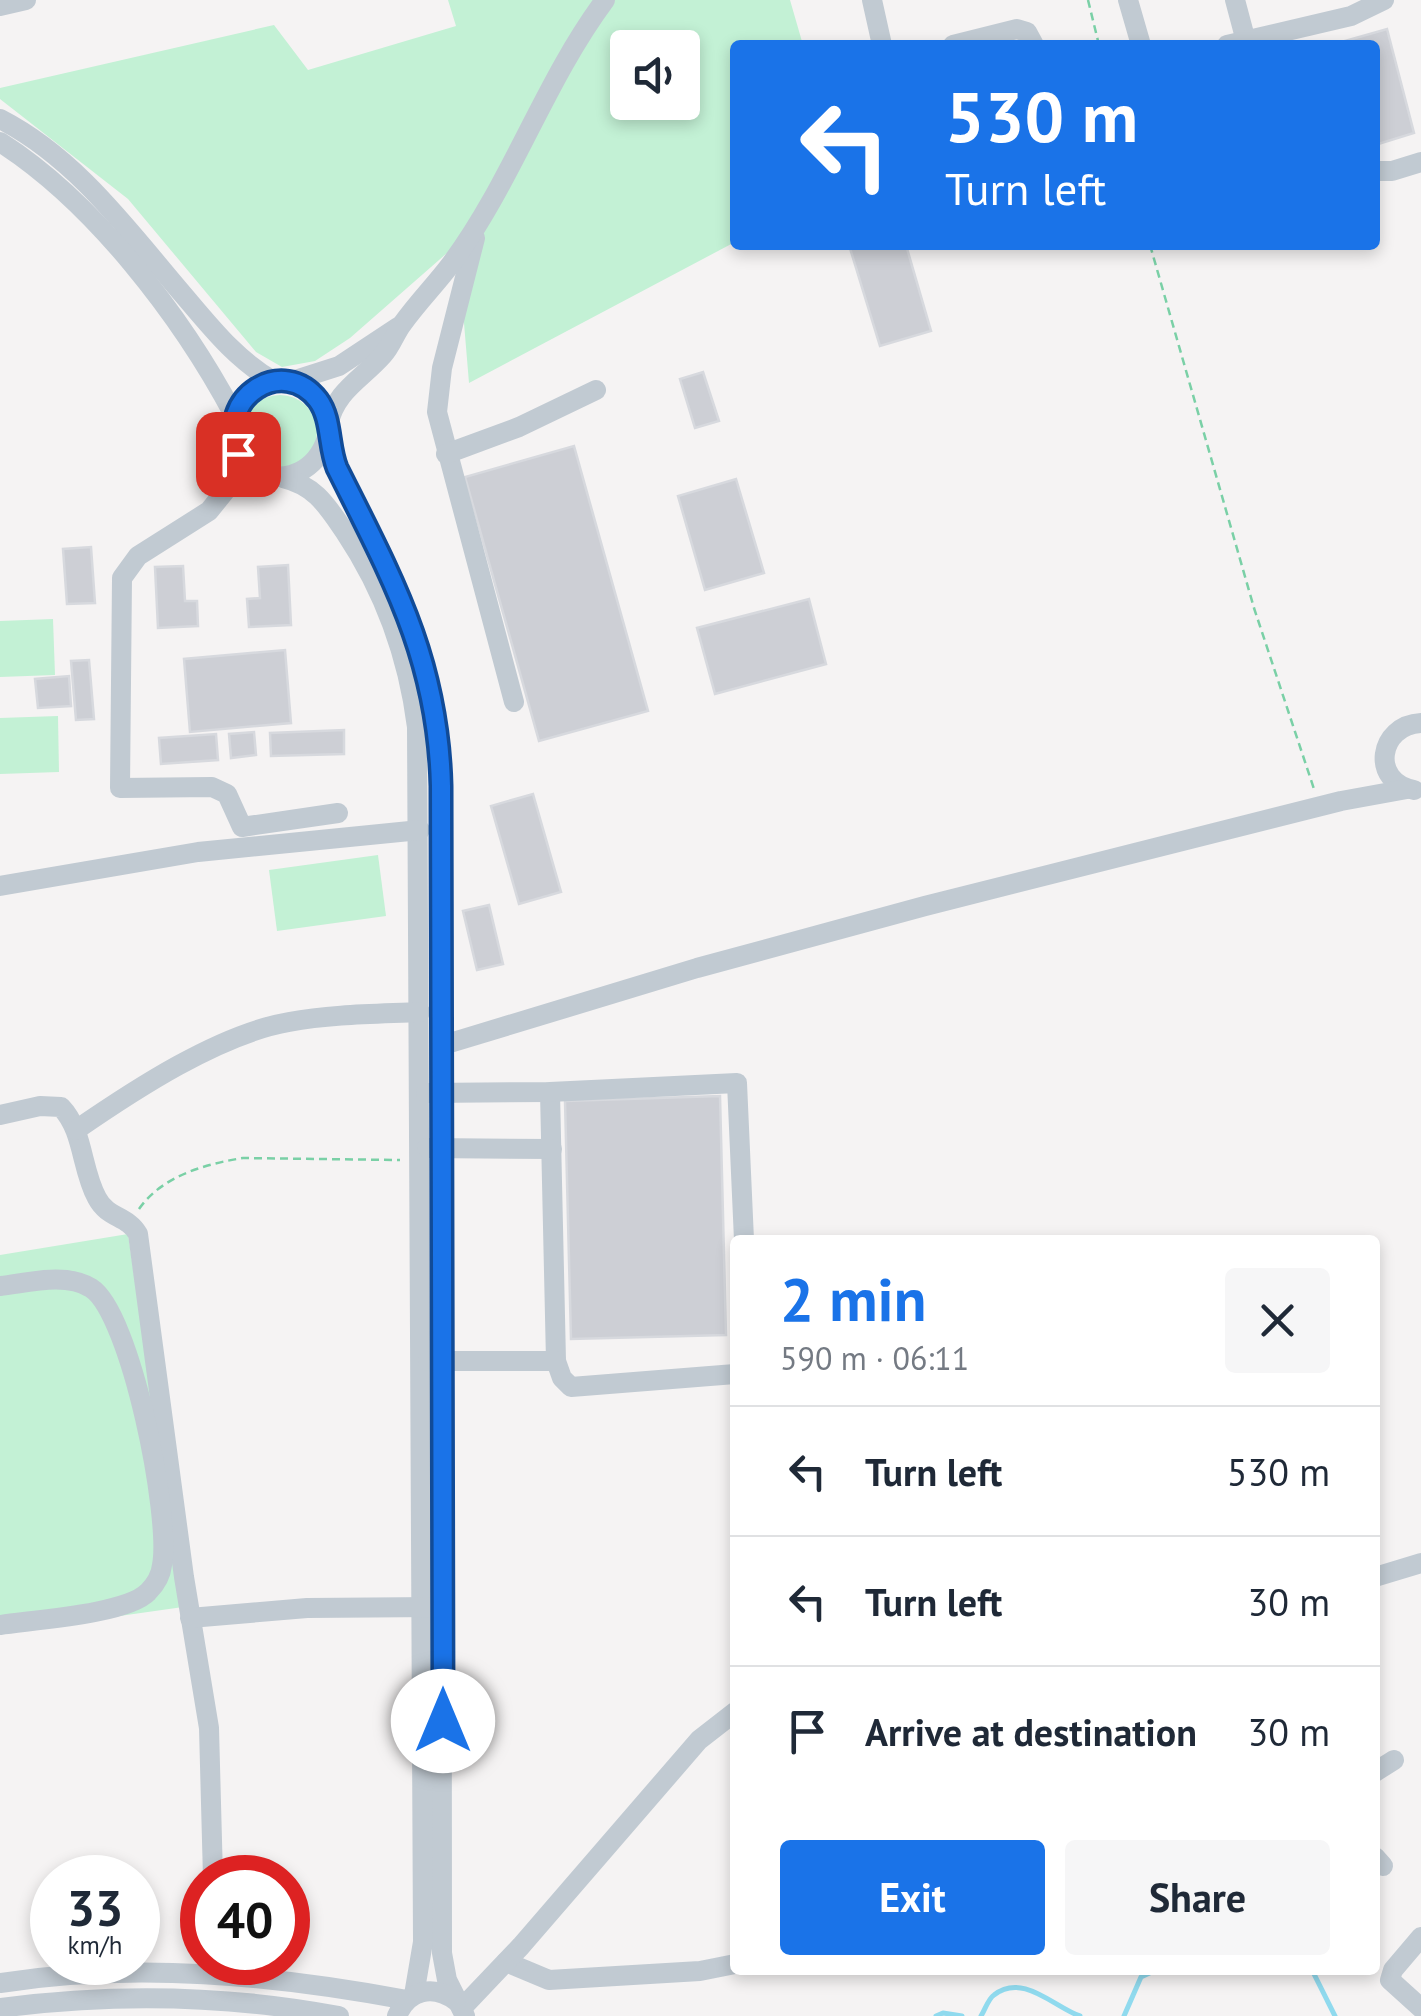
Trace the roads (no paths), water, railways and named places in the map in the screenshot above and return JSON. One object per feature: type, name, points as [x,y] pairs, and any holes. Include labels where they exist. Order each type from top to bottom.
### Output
[{"type":"street","points":[[0,6],[26,0]]},
{"type":"street","points":[[284,478],[318,459],[342,393],[385,352],[400,326],[452,264],[500,190],[559,75],[605,0]]},
{"type":"street","points":[[872,0],[881,40]]},
{"type":"street","points":[[1128,0],[1140,40]]},
{"type":"street","points":[[1235,0],[1240,40]]},
{"type":"street","points":[[1252,40],[1351,16],[1384,0]]},
{"type":"street","points":[[970,40],[1018,29],[1027,32],[1031,40]]},
{"type":"street","points":[[0,118],[70,166],[223,341],[252,368],[311,393],[325,413],[337,468],[410,619],[434,705],[441,786],[440,1046],[430,1093],[427,1152],[432,1608],[442,1954],[447,1980],[461,2008]]},
{"type":"street","points":[[0,142],[68,193],[165,305],[234,415],[233,442],[246,464],[270,477],[307,486],[324,500],[368,567],[392,619],[414,700],[419,753],[420,1012],[430,1093]]},
{"type":"street","points":[[1380,170],[1392,171],[1421,162]]},
{"type":"street","points":[[478,224],[442,368],[437,412],[514,702]]},
{"type":"street","points":[[234,415],[248,394],[339,366],[400,326]]},
{"type":"street","points":[[446,454],[519,427],[596,390]]},
{"type":"street","points":[[246,464],[209,511],[144,551],[122,578],[120,788],[212,787],[227,794],[242,827],[338,813]]},
{"type":"street","points":[[1414,790],[1390,776],[1384,756],[1386,744],[1400,728],[1421,723]]},
{"type":"street","points":[[1341,802],[1390,776]]},
{"type":"street","points":[[440,1046],[697,968],[1056,872],[1341,802],[1414,790]]},
{"type":"street","points":[[0,886],[198,852],[420,830]]},
{"type":"street","points":[[76,1130],[160,1077],[260,1029],[311,1019],[420,1012]]},
{"type":"street","points":[[430,1093],[737,1083],[744,1235]]},
{"type":"street","points":[[550,1092],[556,1361],[562,1378],[571,1387],[730,1374]]},
{"type":"street","points":[[0,1115],[54,1105],[66,1112],[76,1130],[98,1202],[105,1211],[130,1223],[138,1234],[190,1618],[209,1728],[212,1855]]},
{"type":"street","points":[[427,1152],[552,1149]]},
{"type":"street","points":[[0,1286],[76,1282],[89,1286],[104,1300],[144,1411],[164,1547],[160,1574],[148,1593],[138,1600],[0,1625]]},
{"type":"street","points":[[431,1361],[556,1361]]},
{"type":"street","points":[[1380,1575],[1421,1563]]},
{"type":"street","points":[[190,1618],[307,1608],[432,1608]]},
{"type":"street","points":[[406,2004],[423,1942],[432,1608]]},
{"type":"street","points":[[461,2008],[506,1962],[698,1740],[730,1716]]},
{"type":"street","points":[[1380,1769],[1394,1760]]},
{"type":"street","points":[[1421,1937],[1390,1980],[1421,2008]]},
{"type":"street","points":[[506,1962],[550,1980],[700,1971],[730,1965]]},
{"type":"street","points":[[0,1983],[180,1970]]},
{"type":"street","points":[[307,1985],[406,2004],[432,1991],[461,2008]]},
{"type":"street","points":[[0,2008],[84,1999],[170,1998],[268,2005],[339,2016]]},
{"type":"waterway","points":[[1124,2016],[1145,1975]]},
{"type":"waterway","points":[[1314,1975],[1335,2016]]},
{"type":"waterway","points":[[981,2016],[994,1995],[1016,1987],[1080,2016]]},
{"type":"waterway","points":[[936,2016],[962,2016]]}]
